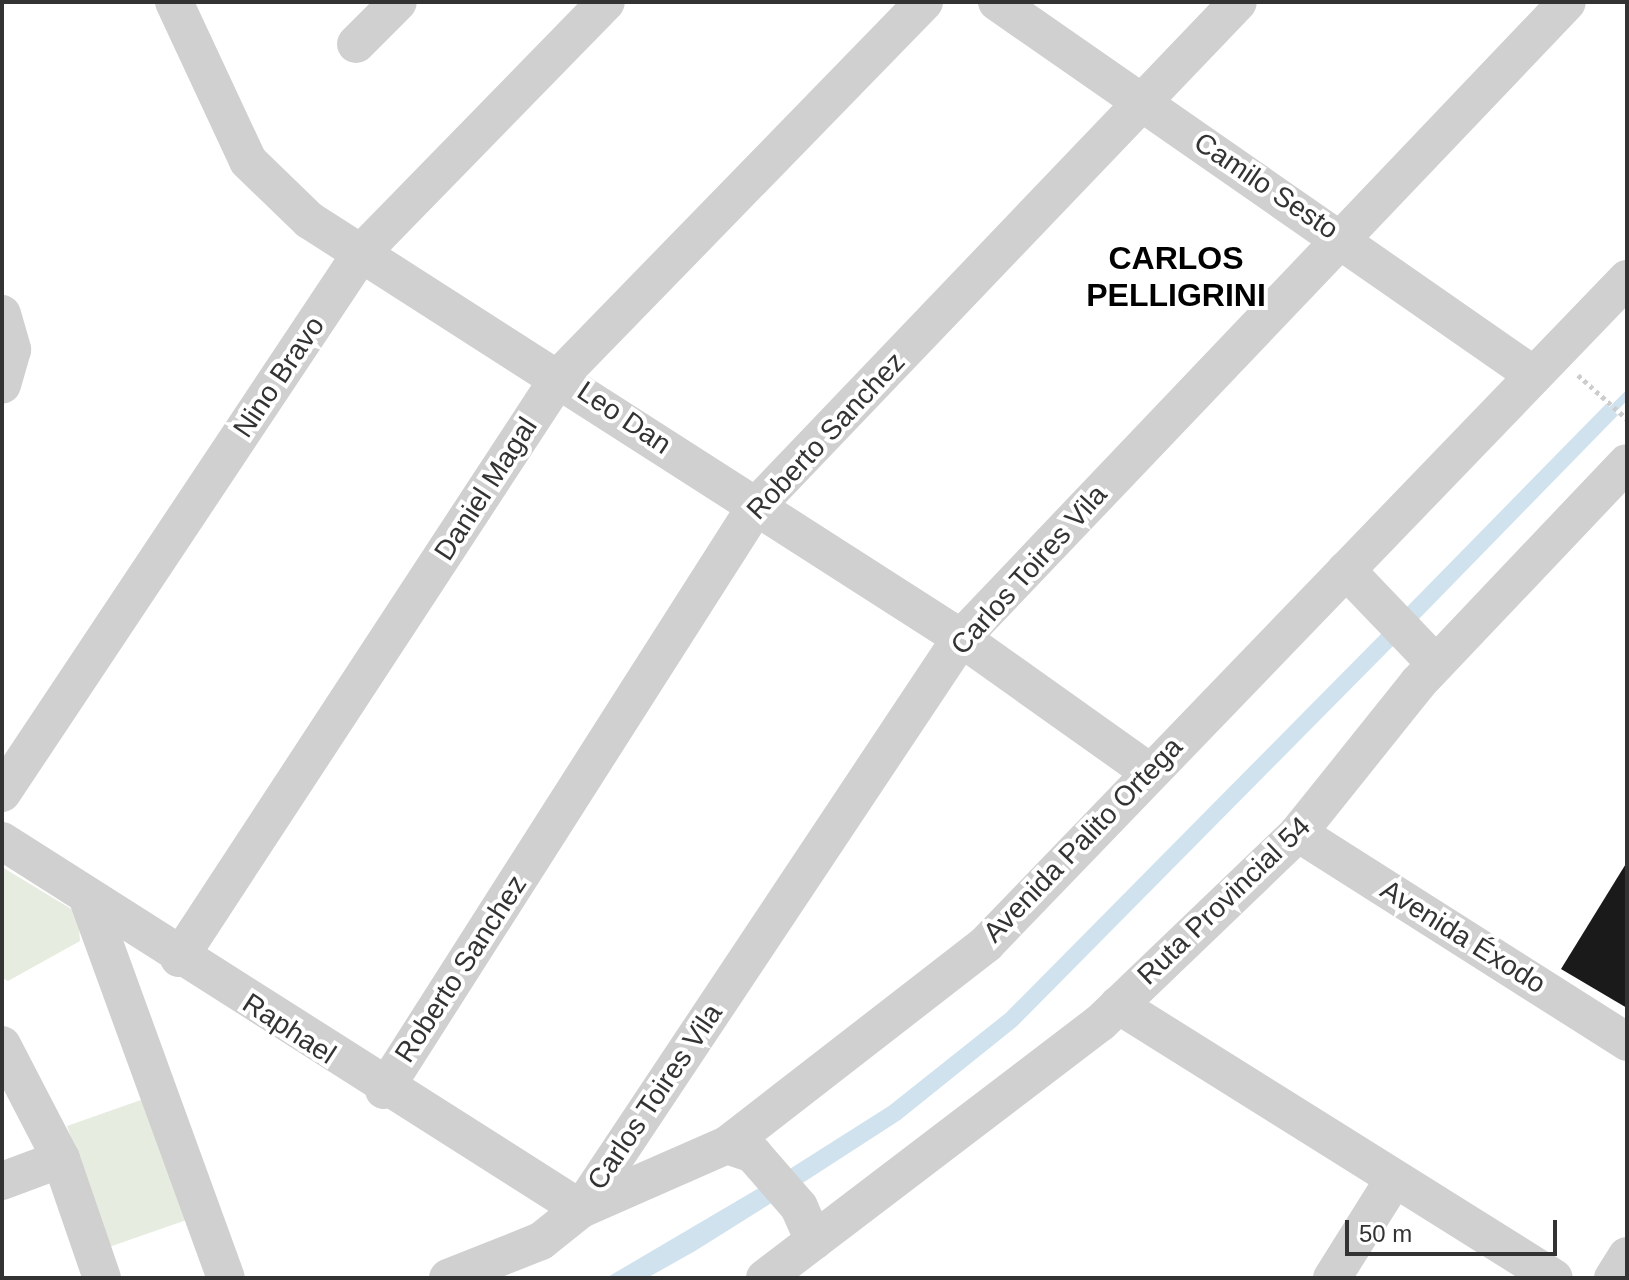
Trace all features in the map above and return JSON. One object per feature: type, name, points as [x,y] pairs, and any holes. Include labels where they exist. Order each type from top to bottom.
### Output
[{"type":"street","name":"Leo Dan","points":[[174,2],[248,161],[309,220],[560,376],[961,638],[1148,771]]},
{"type":"street","points":[[356,44],[398,2]]},
{"type":"street","name":"Nino Bravo","points":[[2,793],[362,252],[606,2]]},
{"type":"street","name":"Daniel Magal","points":[[179,958],[560,376],[924,2]]},
{"type":"street","name":"Camilo Sesto","points":[[997,2],[1341,236],[1532,374]]},
{"type":"street","name":"Roberto Sanchez","points":[[384,1090],[756,506],[1238,2]]},
{"type":"street","name":"Carlos Toires Vila","points":[[581,1209],[961,638],[1567,2]]},
{"type":"street","name":"Avenida Palito Ortega","points":[[448,1278],[541,1241],[581,1209],[740,1150],[986,944],[1148,771],[1627,279]]},
{"type":"street","points":[[2,314],[12,350],[2,385]]},
{"type":"street","name":"Ruta Provincial 54","points":[[765,1278],[807,1224],[1118,1005],[1298,833],[1424,652],[1627,463]]},
{"type":"street","points":[[1346,570],[1424,652]]},
{"type":"street","name":"Avenida Éxodo","points":[[1298,833],[1627,1042]]},
{"type":"street","name":"Raphael","points":[[2,841],[384,1090],[581,1209]]},
{"type":"street","points":[[88,899],[226,1278]]},
{"type":"street","points":[[1118,1005],[1554,1278]]},
{"type":"street","points":[[2,1045],[61,1159],[102,1278]]},
{"type":"street","points":[[740,1150],[807,1224]]},
{"type":"street","points":[[2,1181],[61,1159]]},
{"type":"street","points":[[1332,1278],[1394,1179]]},
{"type":"street","points":[[1613,1278],[1627,1256]]},
{"type":"path","points":[[1584,380],[1627,419]]},
{"type":"shaded area","points":[[2,867],[78,913],[80,941],[8,981],[2,978]]},
{"type":"shaded area","points":[[155,1095],[198,1216],[109,1247],[67,1126]]},
{"type":"water","points":[[1606,404],[1618,415],[1414,624],[1402,612]]},
{"type":"water","points":[[1384,631],[1396,643],[1017,1026],[900,1120],[798,1186],[788,1170],[889,1106],[1006,1013]]},
{"type":"water","points":[[771,1181],[781,1197],[695,1251],[647,1278],[606,1278]]},
{"type":"building","points":[[1627,862],[1627,1008],[1561,969]]},
{"type":"waterway","points":[[1605,417],[1627,395]]},
{"type":"district","name":"CARLOS PELLIGRINI","points":[[1176,278]]}]
